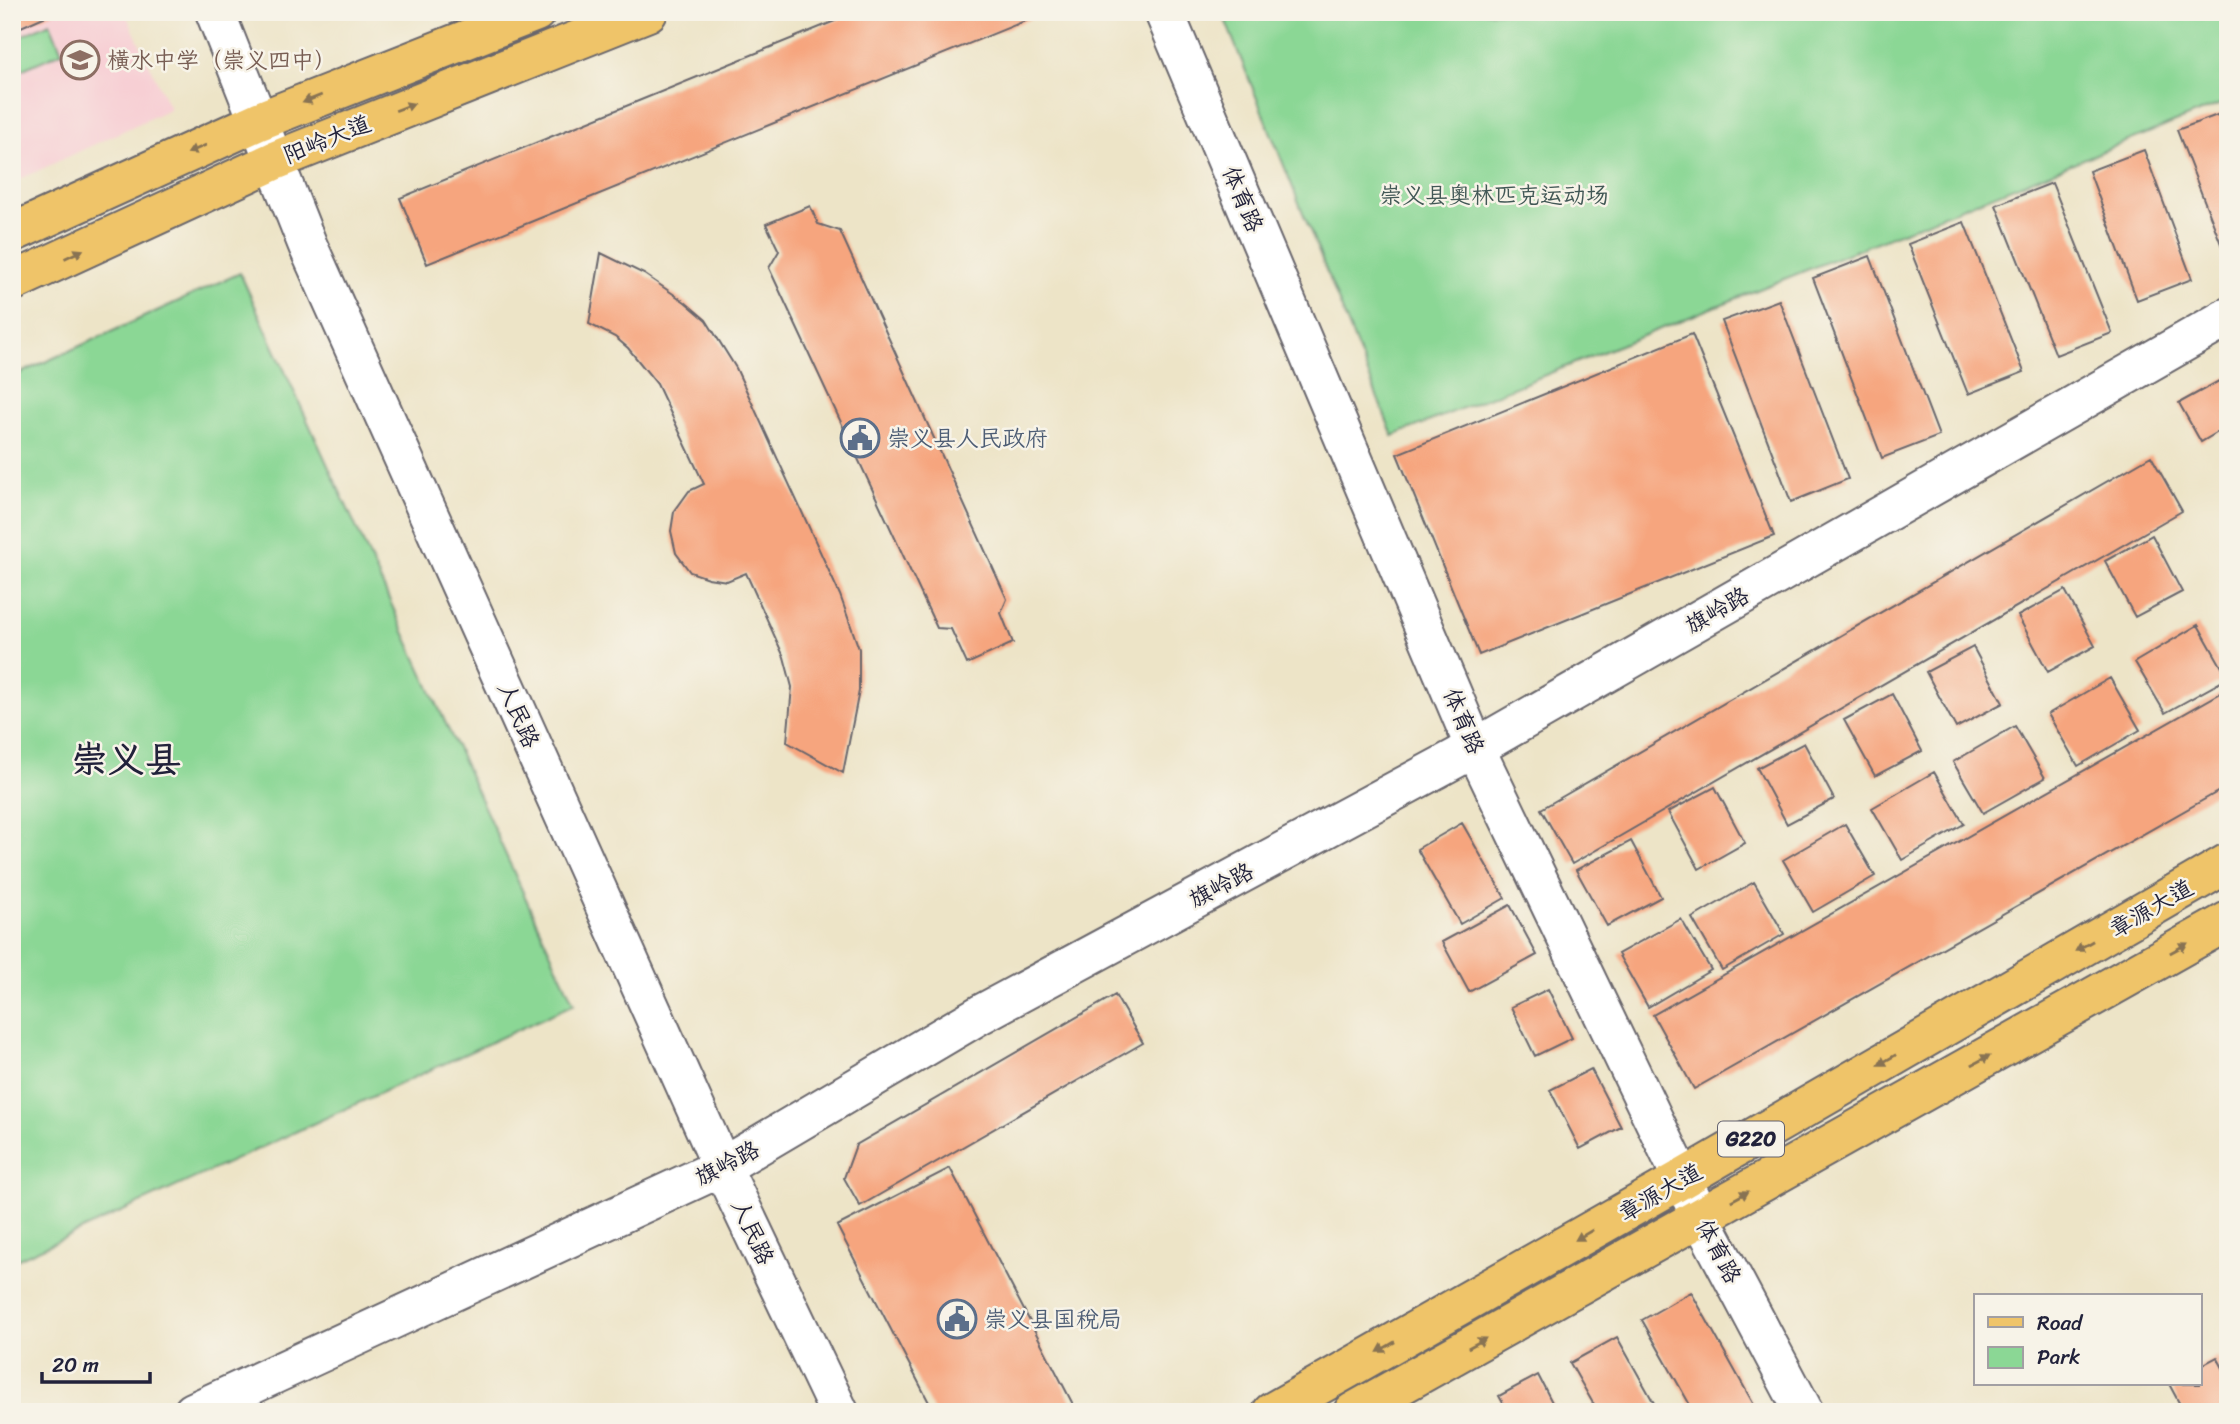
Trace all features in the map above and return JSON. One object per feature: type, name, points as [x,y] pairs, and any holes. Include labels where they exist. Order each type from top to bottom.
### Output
[{"type":"main road","name":"阳岭大道","points":[[12,233],[259,121],[536,12]]},
{"type":"main road","name":"阳岭大道","points":[[12,282],[274,161],[648,12]]},
{"type":"main road","name":"章源大道","points":[[1272,1412],[1682,1179],[2228,863]]},
{"type":"main road","name":"章源大道","points":[[1353,1412],[2228,921]]},
{"type":"street","name":"人民路","points":[[215,12],[308,246],[722,1167],[839,1412]]},
{"type":"street","name":"体育路","points":[[1164,12],[1475,748],[1701,1218],[1804,1412]]},
{"type":"street","name":"旗岭路","points":[[193,1412],[722,1167],[981,1014],[1475,748],[2228,317]]},
{"type":"shaded area","name":"横水中学（崇义四中）","points":[[12,12],[125,12],[170,109],[12,183]]},
{"type":"green space","name":"崇义县奥林匹克运动场","points":[[1222,12],[2228,12],[2228,101],[1393,436]]},
{"type":"green space","points":[[50,23],[62,52],[12,74],[12,40]]},
{"type":"green space","points":[[240,273],[574,1004],[12,1262],[12,377]]},
{"type":"building","points":[[12,12],[55,12],[12,31]]},
{"type":"building","points":[[857,12],[1047,12],[427,264],[400,198]]},
{"type":"building","points":[[2228,111],[2228,262],[2177,130]]},
{"type":"building","points":[[2144,150],[2192,279],[2137,300],[2089,171]]},
{"type":"building","points":[[2052,183],[2112,333],[2056,355],[1996,205]]},
{"type":"building","points":[[810,206],[818,224],[840,231],[1007,599],[1001,613],[1013,643],[967,664],[951,629],[937,628],[769,268],[779,251],[766,224]]},
{"type":"building","points":[[1964,222],[2024,372],[1968,394],[1908,244]]},
{"type":"building","points":[[601,253],[644,274],[685,302],[706,320],[736,368],[840,595],[859,649],[859,691],[843,773],[787,742],[792,687],[784,657],[746,573],[727,581],[708,578],[690,572],[676,553],[671,531],[674,512],[689,491],[704,484],[657,384],[628,348],[615,337],[589,324]]},
{"type":"building","points":[[1870,256],[1939,436],[1882,458],[1813,278]]},
{"type":"building","points":[[1779,300],[1848,479],[1791,502],[1722,321]]},
{"type":"building","points":[[1692,334],[1774,536],[1479,655],[1397,454]]},
{"type":"building","points":[[2228,376],[2228,426],[2201,442],[2179,403]]},
{"type":"building","points":[[2151,456],[2182,511],[1572,864],[1541,809]]},
{"type":"building","points":[[2152,535],[2182,592],[2135,617],[2105,561]]},
{"type":"building","points":[[2065,590],[2095,646],[2048,672],[2018,616]]},
{"type":"building","points":[[2198,625],[2228,678],[2165,713],[2135,662]]},
{"type":"building","points":[[1973,647],[2003,703],[1956,728],[1926,672]]},
{"type":"building","points":[[2110,678],[2140,730],[2078,766],[2048,714]]},
{"type":"building","points":[[2228,689],[2228,786],[1694,1089],[1653,1015]]},
{"type":"building","points":[[1892,694],[1922,751],[1875,776],[1844,720]]},
{"type":"building","points":[[2015,726],[2045,778],[1983,813],[1953,762]]},
{"type":"building","points":[[1804,743],[1834,799],[1787,824],[1757,768]]},
{"type":"building","points":[[1934,772],[1964,824],[1902,860],[1872,808]]},
{"type":"building","points":[[1715,787],[1745,843],[1699,869],[1668,812]]},
{"type":"building","points":[[1462,823],[1505,898],[1460,924],[1417,849]]},
{"type":"building","points":[[1845,824],[1875,876],[1813,912],[1783,860]]},
{"type":"building","points":[[1631,841],[1661,897],[1607,926],[1576,870]]},
{"type":"building","points":[[1754,882],[1784,934],[1722,970],[1692,918]]},
{"type":"building","points":[[1510,905],[1537,955],[1469,992],[1442,942]]},
{"type":"building","points":[[1681,919],[1711,970],[1648,1007],[1618,954]]},
{"type":"building","points":[[1548,989],[1572,1038],[1535,1056],[1511,1007]]},
{"type":"building","points":[[1115,995],[1143,1043],[860,1206],[844,1178],[856,1145]]},
{"type":"building","points":[[1591,1069],[1621,1127],[1580,1149],[1550,1090]]},
{"type":"building","name":"崇义县国税局","points":[[950,1168],[1077,1412],[934,1412],[837,1226]]},
{"type":"building","points":[[1691,1292],[1758,1412],[1694,1412],[1642,1320]]},
{"type":"building","points":[[1617,1337],[1659,1412],[1598,1412],[1570,1363]]},
{"type":"building","points":[[2217,1357],[2228,1377],[2228,1412],[2184,1412],[2170,1386],[2202,1386],[2202,1365]]},
{"type":"building","points":[[1538,1375],[1557,1412],[1508,1412],[1499,1396]]},
{"type":"place","name":"横水中学（崇义四中）","points":[[80,60]]},
{"type":"place","name":"崇义县人民政府","points":[[860,438]]},
{"type":"place","name":"崇义县国税局","points":[[957,1319]]},
{"type":"district","name":"崇义县","points":[[126,759]]}]
